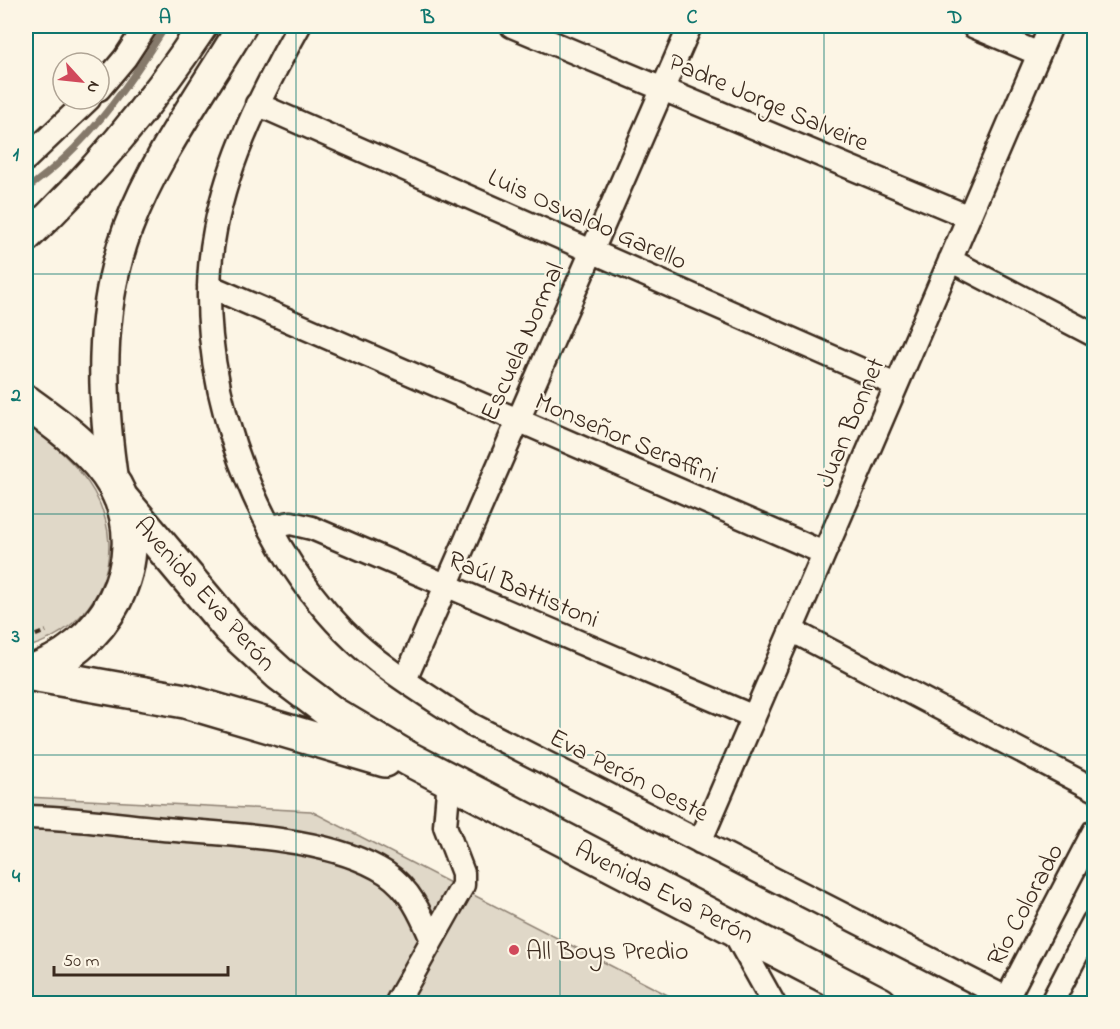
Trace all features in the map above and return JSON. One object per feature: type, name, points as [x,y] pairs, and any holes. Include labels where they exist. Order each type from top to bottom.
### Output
[{"type":"highway","name":"Avenida Eva Perón","points":[[26,402],[75,440],[199,594],[237,635],[280,674],[333,714],[449,780],[880,1004]]},
{"type":"highway","points":[[26,673],[51,664],[74,650],[98,628],[112,606],[121,586],[127,556],[126,527],[117,491]]},
{"type":"highway","name":"Avenida Eva Perón","points":[[26,673],[148,693],[204,705],[449,780]]},
{"type":"main road","points":[[26,238],[104,157],[147,105],[203,26]]},
{"type":"main road","points":[[117,491],[105,418],[102,370],[107,315],[121,251],[138,206],[159,164],[242,26]]},
{"type":"street","points":[[111,75],[146,26]]},
{"type":"street","name":"Eva Perón Oeste","points":[[299,26],[257,104],[237,153],[220,205],[211,256],[209,286],[212,343],[223,401],[244,470],[270,526],[296,571],[327,613],[365,650],[405,680],[486,732],[1010,1002]]},
{"type":"street","name":"Padre Jorge Salveire","points":[[512,26],[664,87],[969,217]]},
{"type":"street","name":"Escuela Normal","points":[[405,680],[690,26]]},
{"type":"street","points":[[973,26],[1039,54]]},
{"type":"street","name":"Juan Bonnet","points":[[700,842],[1051,26]]},
{"type":"street","name":"Luis Osvaldo Garello","points":[[257,104],[896,385]]},
{"type":"street","points":[[26,159],[76,111]]},
{"type":"street","points":[[950,260],[1095,335]]},
{"type":"street","name":"Monseñor Seraffini","points":[[209,286],[824,553]]},
{"type":"street","name":"Raúl Battistoni","points":[[270,526],[291,523],[312,528],[754,717]]},
{"type":"street","points":[[792,630],[1095,789]]},
{"type":"street","points":[[396,1004],[462,889],[463,873],[445,826],[449,780]]},
{"type":"street","points":[[26,817],[268,839],[331,851],[373,867],[394,879],[414,902],[432,940]]},
{"type":"street","name":"Río Colorado","points":[[1010,1002],[1095,831]]},
{"type":"street","points":[[1051,1004],[1095,921]]},
{"type":"street","points":[[731,926],[774,1004]]},
{"type":"path","points":[[26,639],[50,629]]},
{"type":"shaded area","points":[[26,424],[63,454],[88,482],[105,517],[109,541],[107,565],[100,587],[88,607],[71,624],[51,638],[26,648]]},
{"type":"shaded area","points":[[26,797],[311,811],[683,1003],[26,1004]]},
{"type":"waterway","points":[[26,189],[48,173],[87,135],[137,71],[166,26]]},
{"type":"place","name":"All Boys Predio","points":[[514,950]]}]
